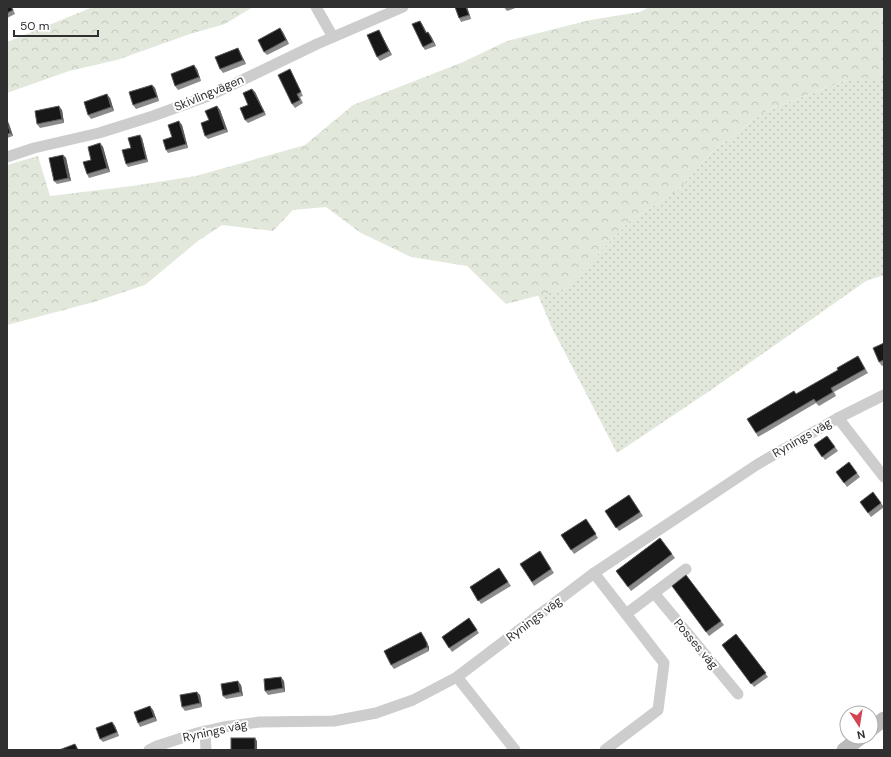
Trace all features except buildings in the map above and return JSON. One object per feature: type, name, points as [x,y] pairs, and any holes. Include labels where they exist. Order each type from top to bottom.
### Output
[{"type":"street","points":[[316,7],[333,37]]},
{"type":"street","name":"Skivlingvägen","points":[[7,157],[34,148],[99,133],[154,116],[212,94],[333,37],[403,7]]},
{"type":"street","name":"Rynings väg","points":[[149,750],[170,742],[223,727],[260,722],[334,721],[376,712],[412,700],[457,677],[594,573],[758,464],[838,418],[884,395]]},
{"type":"street","points":[[838,418],[884,477]]},
{"type":"street","points":[[626,614],[686,569]]},
{"type":"street","points":[[594,573],[664,663],[658,710],[605,750]]},
{"type":"street","name":"Posses väg","points":[[654,593],[738,694]]},
{"type":"street","points":[[457,677],[515,750]]},
{"type":"street","points":[[206,731],[206,750]]},
{"type":"green space","points":[[93,7],[253,7],[225,24],[190,34],[117,60],[69,71],[7,93],[7,42]]},
{"type":"green space","points":[[649,7],[884,7],[884,80],[846,80],[766,111],[713,151],[678,190],[630,221],[564,289],[506,304],[467,266],[411,257],[361,233],[326,207],[293,210],[273,231],[222,225],[198,241],[145,285],[94,302],[7,325],[7,165],[38,156],[50,196],[132,186],[196,176],[305,145],[353,105],[463,62],[507,41],[590,20],[640,12]]},
{"type":"green space","points":[[846,80],[884,80],[884,275],[866,281],[711,390],[617,453],[551,326],[538,295],[564,289],[630,221],[678,190],[713,151],[766,111]]}]
